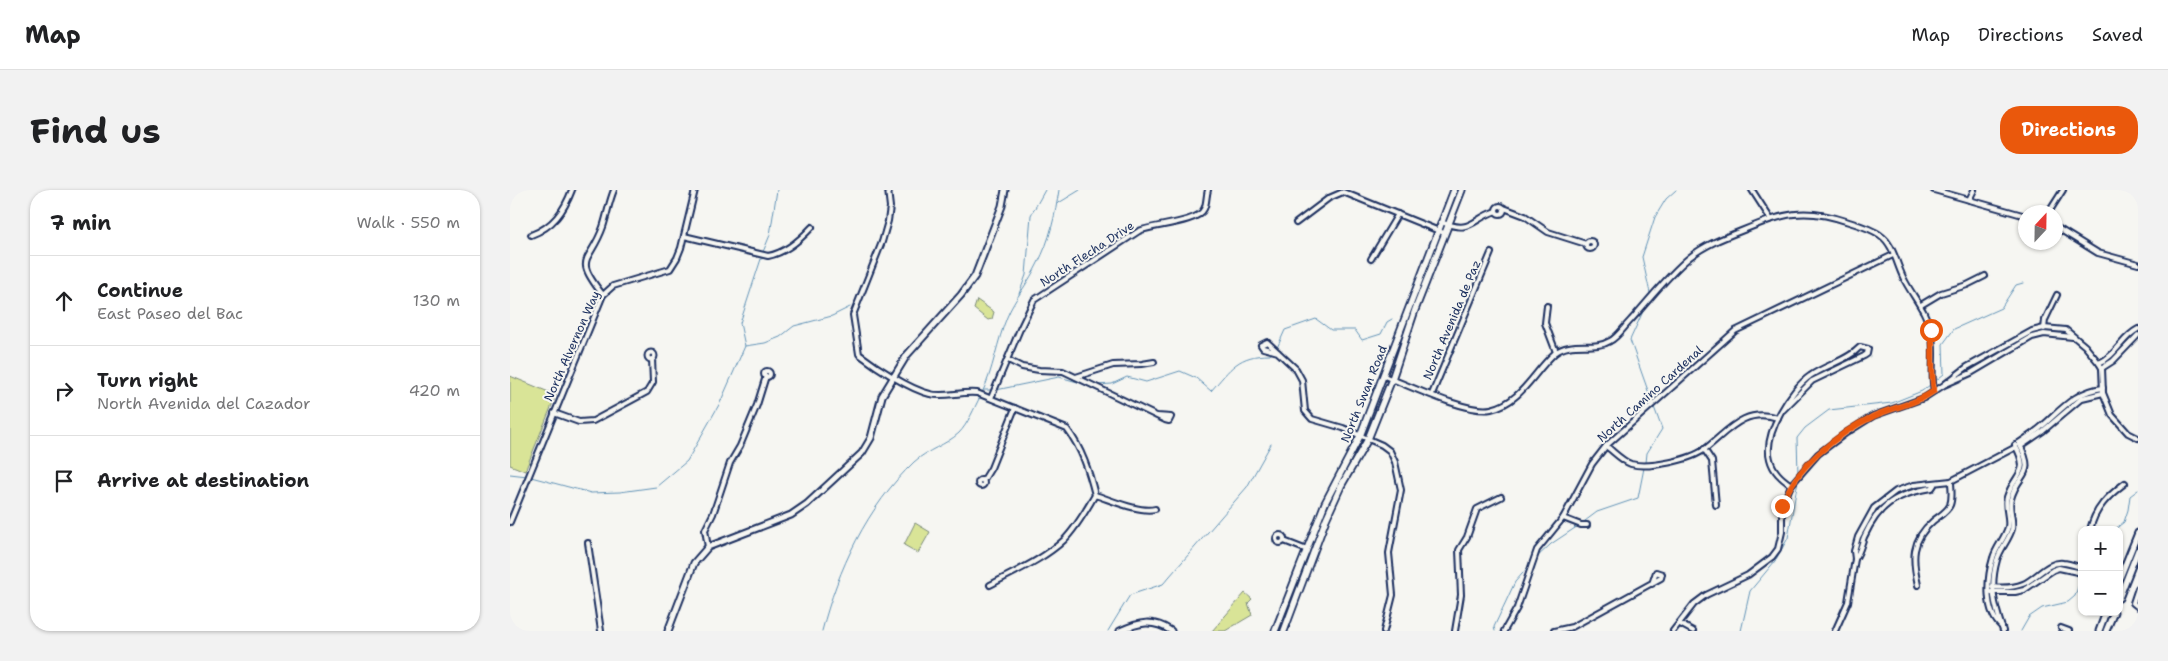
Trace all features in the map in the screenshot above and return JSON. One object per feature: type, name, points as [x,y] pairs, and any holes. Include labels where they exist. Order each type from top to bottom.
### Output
[{"type":"main road","name":"North Swan Road","points":[[1285,630],[1326,519],[1341,486],[1368,439],[1392,379],[1441,232],[1441,222],[1454,190]]},
{"type":"main road","name":"North Swan Road","points":[[1276,628],[1335,482],[1360,436],[1384,376],[1411,298],[1441,232],[1448,224],[1462,190]]},
{"type":"street","points":[[532,235],[540,232],[558,216],[566,205],[572,190]]},
{"type":"street","points":[[603,295],[590,278],[586,269],[586,259],[603,226],[614,190]]},
{"type":"street","name":"North Alvernon Way","points":[[510,522],[603,295],[613,286],[670,269],[677,258],[696,190]]},
{"type":"street","points":[[888,190],[890,207],[882,242],[852,315],[859,354],[893,376],[930,394],[968,391],[992,398],[1067,429],[1077,441],[1088,468],[1095,495],[1084,515],[1064,540],[1043,556],[990,585]]},
{"type":"street","points":[[668,631],[694,563],[708,547],[791,515],[807,504],[855,461],[870,441],[882,396],[906,355],[961,296],[976,276],[1002,206],[1005,190]]},
{"type":"street","name":"North Flecha Drive","points":[[992,398],[1034,300],[1139,231],[1176,223],[1201,214],[1205,209],[1208,190]]},
{"type":"street","points":[[1752,190],[1770,218]]},
{"type":"street","points":[[1934,190],[2018,214]]},
{"type":"street","points":[[1969,200],[1974,190]]},
{"type":"street","points":[[2053,205],[2063,190]]},
{"type":"street","points":[[1296,223],[1329,198],[1344,192],[1441,232]]},
{"type":"street","points":[[1441,222],[1464,227],[1496,211],[1499,214],[1504,210],[1518,212],[1548,232],[1586,244]]},
{"type":"street","points":[[1384,376],[1461,405],[1483,410],[1501,406],[1524,390],[1556,352],[1568,347],[1610,342],[1677,268],[1692,255],[1708,245],[1770,218],[1806,212],[1835,217],[1881,235],[1889,244],[1906,283],[1921,305],[1931,330],[1933,341],[1932,381],[1934,391]]},
{"type":"street","points":[[1371,259],[1398,214]]},
{"type":"street","points":[[684,236],[768,256],[778,254],[812,227]]},
{"type":"street","points":[[2063,230],[2098,253],[2137,264]]},
{"type":"street","name":"North Avenida de Paz","points":[[1432,394],[1491,253]]},
{"type":"street","name":"North Camino Cardenal","points":[[1504,631],[1517,608],[1537,550],[1563,518],[1592,464],[1606,446],[1735,331],[1893,255]]},
{"type":"street","points":[[1921,305],[1941,293],[1967,285],[1985,276]]},
{"type":"street","points":[[2044,334],[2047,315],[2057,295]]},
{"type":"street","points":[[1547,306],[1545,323],[1556,352]]},
{"type":"street","points":[[1944,385],[1967,367],[2016,338],[2044,328],[2066,330],[2085,346],[2102,368],[2103,391],[2112,416],[2128,433],[2138,438]]},
{"type":"street","points":[[2099,363],[2113,354],[2130,334],[2138,329]]},
{"type":"street","points":[[1673,631],[1694,604],[1706,595],[1748,575],[1772,557],[1778,549],[1782,532],[1782,506],[1791,485],[1818,454],[1846,433],[1873,416],[1924,398],[1944,385],[1971,373],[2019,343],[2044,334],[2073,337]]},
{"type":"street","points":[[2102,368],[2113,361],[2138,335]]},
{"type":"street","points":[[1783,410],[1812,381],[1864,356],[1867,354],[1868,349],[1860,347],[1808,376],[1794,391],[1778,418],[1769,446],[1770,458],[1775,471],[1791,485]]},
{"type":"street","points":[[1278,352],[1300,374],[1305,411],[1312,419],[1382,445],[1390,451],[1395,462],[1401,490],[1389,552],[1393,594],[1384,631]]},
{"type":"street","points":[[554,413],[579,422],[590,422],[635,399],[647,392],[653,382],[652,359]]},
{"type":"street","points":[[1008,360],[1022,366],[1038,370],[1053,369],[1076,377],[1157,416]]},
{"type":"street","points":[[1076,377],[1113,365],[1137,365],[1154,362]]},
{"type":"street","points":[[708,547],[705,530],[713,514],[730,463],[740,446],[758,405],[766,376]]},
{"type":"street","points":[[1835,631],[1848,602],[1855,559],[1854,551],[1858,537],[1874,508],[1896,491],[1907,487],[1951,481],[2017,446],[2058,415],[2080,394],[2103,391]]},
{"type":"street","points":[[983,481],[991,468],[1015,408]]},
{"type":"street","points":[[1606,446],[1629,463],[1643,466],[1690,458],[1734,424],[1751,416],[1778,418]]},
{"type":"street","points":[[2002,629],[1993,616],[1989,601],[1992,587],[1993,558],[2008,528],[2006,499],[2012,485],[2023,469],[2017,446]]},
{"type":"street","points":[[1704,449],[1712,460],[1716,505]]},
{"type":"street","points":[[1918,585],[1914,566],[1915,550],[1924,531],[1949,506],[1951,481]]},
{"type":"street","points":[[2091,526],[2092,518],[2102,503],[2125,483]]},
{"type":"street","points":[[1095,495],[1149,511],[1156,510]]},
{"type":"street","points":[[1455,631],[1461,595],[1459,550],[1467,537],[1477,509],[1501,496]]},
{"type":"street","points":[[1563,518],[1581,525],[1588,525]]},
{"type":"street","points":[[2123,577],[2138,533]]},
{"type":"street","points":[[1284,541],[1306,550]]},
{"type":"street","points":[[588,542],[601,631]]},
{"type":"street","points":[[2123,579],[2138,550]]},
{"type":"street","points":[[1992,587],[2022,585],[2050,566],[2058,563],[2064,562],[2078,569]]},
{"type":"street","points":[[1991,592],[2010,593],[2024,590],[2059,568],[2078,570]]},
{"type":"street","points":[[1554,631],[1572,626],[1627,595],[1652,584]]},
{"type":"street","points":[[2138,588],[2133,603],[2138,608]]},
{"type":"street","points":[[2099,631],[2105,616]]},
{"type":"street","points":[[2106,631],[2112,616]]},
{"type":"street","points":[[1120,631],[1148,622],[1160,624],[1171,631]]},
{"type":"street","points":[[1680,624],[1693,631]]},
{"type":"street","points":[[1276,628],[1285,630]]},
{"type":"street","points":[[2061,628],[2069,631]]},
{"type":"green space","points":[[977,300],[994,312],[992,319],[988,320],[974,309]]},
{"type":"green space","points":[[510,376],[556,395],[525,471],[510,465]]},
{"type":"green space","points":[[915,523],[930,532],[918,553],[904,545]]},
{"type":"green space","points":[[1245,593],[1252,599],[1248,603],[1252,615],[1225,631],[1212,631]]},
{"type":"waterway","points":[[763,252],[770,235],[777,190]]},
{"type":"waterway","points":[[1019,294],[1026,275],[1031,215],[1045,190]]},
{"type":"waterway","points":[[982,393],[1007,317],[1046,246],[1059,190]]},
{"type":"waterway","points":[[1057,204],[1080,190]]},
{"type":"waterway","points":[[1649,296],[1650,293],[1642,257],[1655,217],[1666,199],[1676,190]]},
{"type":"waterway","points":[[531,477],[591,493],[620,492],[656,487],[687,461],[720,403],[745,346],[740,323],[762,256]]},
{"type":"waterway","points":[[1934,382],[1944,374],[1943,344],[1954,329],[2001,308],[2016,285],[2023,283]]},
{"type":"waterway","points":[[745,346],[765,343],[780,337],[794,326],[832,316],[850,307]]},
{"type":"waterway","points":[[1645,307],[1630,340],[1652,402]]},
{"type":"waterway","points":[[1277,348],[1285,330],[1316,319],[1331,330],[1355,330],[1362,340],[1381,334],[1387,322],[1392,319]]},
{"type":"waterway","points":[[1096,385],[1112,384],[1127,377],[1146,382],[1180,371],[1196,378],[1211,391],[1236,364],[1250,357],[1270,355],[1274,351]]},
{"type":"waterway","points":[[996,390],[1059,377],[1085,384]]},
{"type":"waterway","points":[[1798,474],[1797,438],[1805,428],[1829,410],[1892,403],[1922,391],[1930,385]]},
{"type":"waterway","points":[[984,390],[992,390]]},
{"type":"waterway","points":[[822,631],[846,562],[868,519],[897,480],[914,462],[959,433],[968,421],[980,397]]},
{"type":"waterway","points":[[1646,463],[1647,453],[1662,429],[1654,407]]},
{"type":"waterway","points":[[1108,631],[1130,595],[1163,584],[1247,487],[1271,444]]},
{"type":"waterway","points":[[1581,524],[1597,512],[1638,498],[1644,468]]},
{"type":"waterway","points":[[510,474],[527,476]]},
{"type":"waterway","points":[[1741,631],[1750,591],[1775,561],[1788,538],[1798,480]]},
{"type":"waterway","points":[[2119,526],[2124,522],[2130,496],[2138,490]]},
{"type":"waterway","points":[[1536,558],[1551,544],[1578,526]]},
{"type":"waterway","points":[[1495,631],[1494,627],[1515,582],[1530,565]]},
{"type":"waterway","points":[[2021,631],[2029,617],[2042,608],[2068,602],[2075,596],[2078,587]]},
{"type":"route","points":[[1782,506],[1791,485],[1818,454],[1873,416],[1924,398],[1934,391],[1932,381],[1934,346],[1931,330]]}]
